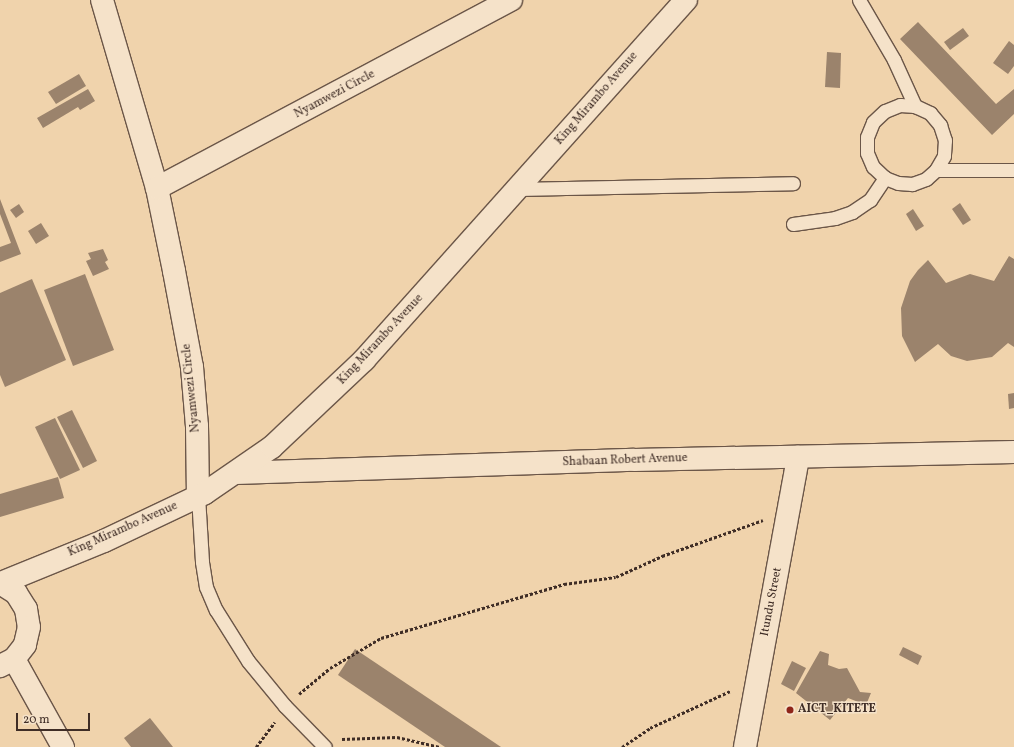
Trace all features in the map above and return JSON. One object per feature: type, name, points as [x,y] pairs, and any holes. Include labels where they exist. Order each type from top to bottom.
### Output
[{"type":"street","name":"Nyamwezi Circle","points":[[102,0],[158,188],[192,367],[198,426],[198,496]]},
{"type":"street","name":"Nyamwezi Circle","points":[[158,188],[511,0]]},
{"type":"street","name":"King Mirambo Avenue","points":[[1,583],[104,542],[198,496],[236,473],[272,447],[364,360],[518,189],[639,50],[686,0]]},
{"type":"street","name":"Shabaan Robert Avenue","points":[[236,473],[1014,452]]},
{"type":"street","name":"Itundu Street","points":[[746,747],[757,677],[790,510],[798,457]]},
{"type":"street","points":[[1,583],[16,593],[26,609],[29,627],[26,639],[7,663],[63,747]]},
{"type":"lane","points":[[859,0],[878,30],[915,106]]},
{"type":"lane","points":[[900,106],[915,106],[930,113],[940,125],[945,140],[944,156],[936,170],[926,179],[912,184],[898,184],[885,178],[873,167],[867,152],[867,136],[874,122],[885,111],[900,106]]},
{"type":"lane","points":[[936,170],[1014,170]]},
{"type":"lane","points":[[792,224],[836,218],[863,207],[885,178]]},
{"type":"lane","points":[[518,189],[793,183]]},
{"type":"lane","points":[[198,496],[202,562],[206,587],[229,632],[286,706],[322,744]]},
{"type":"path","points":[[256,747],[286,706],[330,668],[381,638],[564,584],[616,577],[662,556],[790,510]]},
{"type":"path","points":[[622,747],[650,728],[692,711],[757,677]]},
{"type":"path","points":[[322,744],[397,737],[440,747]]},
{"type":"building","points":[[918,22],[996,104],[1014,89],[1014,114],[992,135],[900,39]]},
{"type":"building","points":[[963,28],[969,36],[950,50],[944,42]]},
{"type":"building","points":[[1009,41],[1014,45],[1014,66],[1008,74],[993,63]]},
{"type":"building","points":[[827,52],[841,53],[840,88],[825,87]]},
{"type":"building","points":[[79,74],[86,86],[56,104],[48,92]]},
{"type":"building","points":[[88,89],[95,101],[80,110],[78,107],[43,128],[37,118]]},
{"type":"building","points":[[0,199],[21,254],[0,262],[0,247],[11,243],[0,214]]},
{"type":"building","points":[[960,203],[971,220],[963,225],[952,209]]},
{"type":"building","points":[[19,204],[24,212],[16,218],[10,210]]},
{"type":"building","points":[[913,209],[924,226],[916,231],[906,214]]},
{"type":"building","points":[[41,223],[49,236],[36,244],[28,231]]},
{"type":"building","points":[[103,249],[108,260],[105,262],[109,269],[93,276],[86,261],[91,259],[88,253]]},
{"type":"building","points":[[1009,256],[1014,259],[1014,347],[1008,343],[992,357],[967,361],[951,356],[938,344],[915,362],[902,336],[901,308],[910,281],[918,270],[928,260],[946,283],[970,274],[994,281]]},
{"type":"building","points":[[85,274],[114,350],[73,366],[44,290]]},
{"type":"building","points":[[32,279],[66,360],[5,387],[0,375],[0,293]]},
{"type":"building","points":[[1014,393],[1014,408],[1009,409],[1008,394]]},
{"type":"building","points":[[72,410],[97,461],[83,468],[57,417]]},
{"type":"building","points":[[55,418],[80,470],[60,479],[35,427]]},
{"type":"building","points":[[58,477],[64,498],[0,517],[0,494]]},
{"type":"building","points":[[903,647],[922,656],[918,665],[899,655]]},
{"type":"building","points":[[355,649],[501,747],[445,747],[338,675]]},
{"type":"building","points":[[820,651],[829,654],[828,665],[839,669],[847,668],[860,692],[871,693],[866,705],[848,698],[830,720],[796,693]]},
{"type":"building","points":[[792,661],[806,668],[794,691],[781,684]]},
{"type":"building","points":[[150,718],[173,747],[131,747],[124,738]]},
{"type":"place","name":"AICT_KITETE","points":[[790,710]]}]
